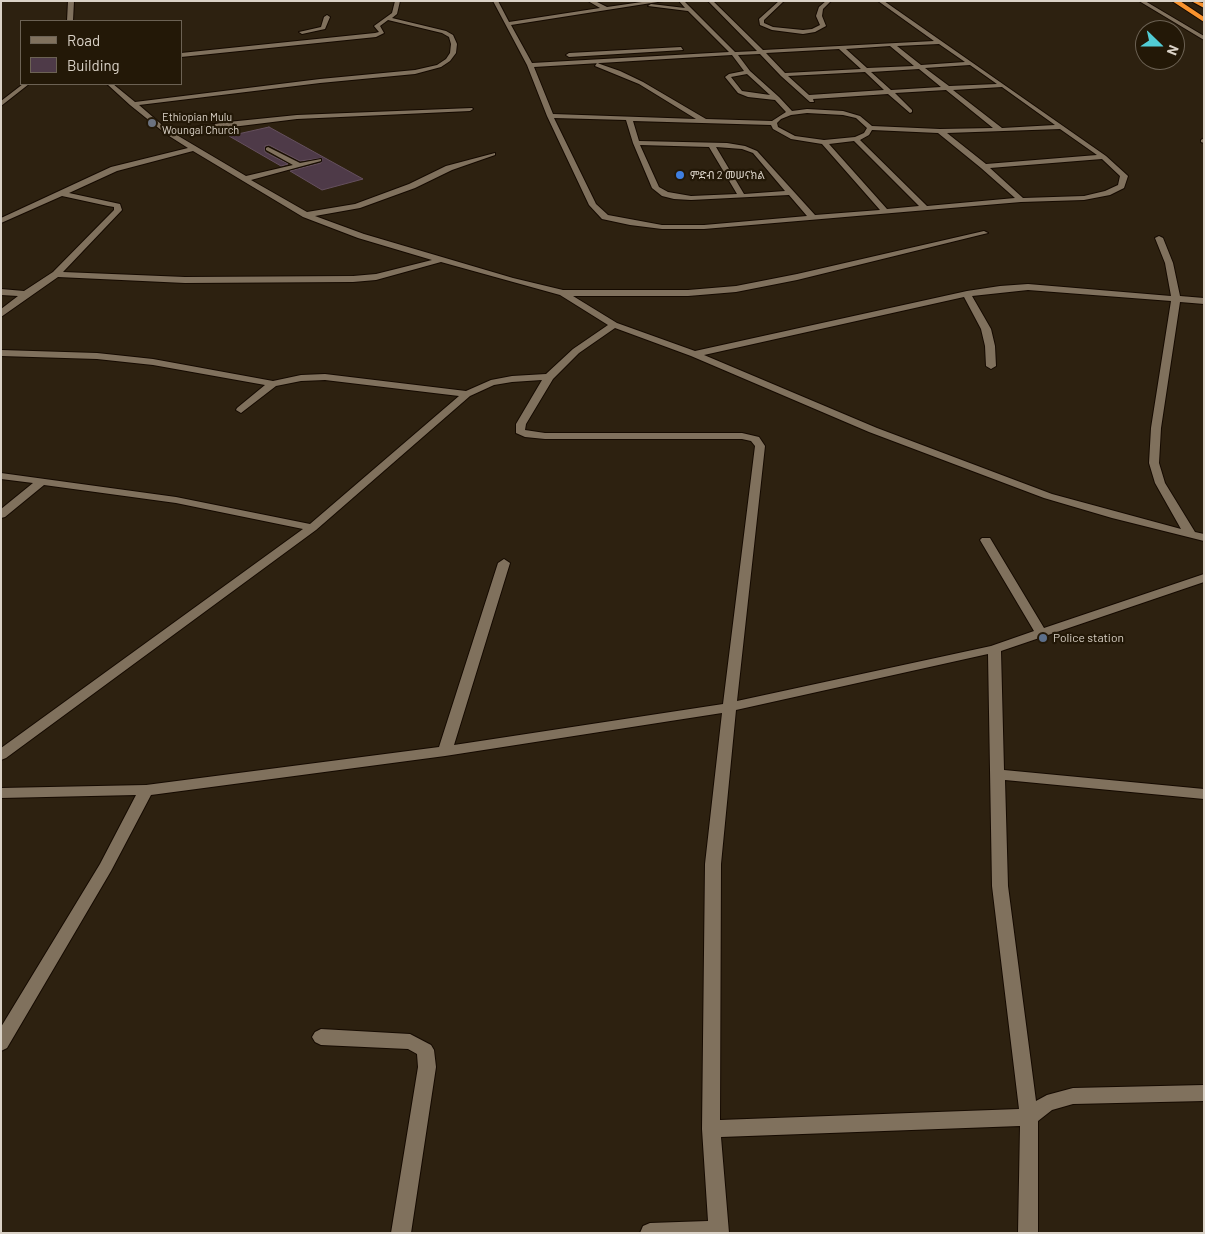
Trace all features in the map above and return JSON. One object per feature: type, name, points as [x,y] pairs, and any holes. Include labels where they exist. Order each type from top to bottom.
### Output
[{"type":"highway","points":[[1169,1],[1194,13]]},
{"type":"highway","points":[[1175,1],[1204,20]]},
{"type":"highway","points":[[1195,1],[1204,6]]},
{"type":"street","points":[[70,20],[71,1]]},
{"type":"street","points":[[182,55],[307,40],[380,34],[382,32],[377,26],[394,14],[398,1]]},
{"type":"street","points":[[494,1],[530,65],[550,116],[593,205],[605,217],[630,224],[662,227],[704,227],[1021,200],[1084,198],[1107,193],[1121,186],[1124,176],[1104,157],[880,1]]},
{"type":"street","points":[[590,1],[606,9]]},
{"type":"street","points":[[643,6],[662,1]]},
{"type":"street","points":[[680,1],[734,54],[748,72],[777,98],[790,114]]},
{"type":"street","points":[[710,1],[755,44],[783,75],[826,111]]},
{"type":"street","points":[[782,1],[761,20],[762,24],[772,28],[803,32],[813,31],[823,26],[819,16],[822,8],[828,1]]},
{"type":"street","points":[[1142,1],[1204,38]]},
{"type":"street","points":[[508,24],[606,9],[643,6],[688,10]]},
{"type":"street","points":[[302,32],[323,28],[327,17]]},
{"type":"street","points":[[132,104],[320,81],[415,72],[439,66],[448,60],[453,53],[454,44],[451,36],[444,32],[389,19]]},
{"type":"street","points":[[296,24],[307,40]]},
{"type":"street","points":[[900,37],[930,36]]},
{"type":"street","points":[[530,65],[940,42]]},
{"type":"street","points":[[745,45],[765,44]]},
{"type":"street","points":[[892,45],[1000,130]]},
{"type":"street","points":[[716,47],[735,46]]},
{"type":"street","points":[[558,56],[686,48]]},
{"type":"street","points":[[840,48],[910,111]]},
{"type":"street","points":[[524,57],[533,57]]},
{"type":"street","points":[[590,63],[618,72],[641,83],[706,121]]},
{"type":"street","points":[[783,75],[971,63]]},
{"type":"street","points":[[748,72],[728,77],[740,92],[748,95],[777,98]]},
{"type":"street","points":[[1,104],[25,85]]},
{"type":"street","points":[[111,85],[168,133],[192,149],[306,214],[361,236],[510,280],[563,293],[688,293],[736,288],[797,277],[984,233]]},
{"type":"street","points":[[807,97],[1003,85]]},
{"type":"street","points":[[1,94],[13,94]]},
{"type":"street","points":[[168,133],[228,124],[297,117],[470,109]]},
{"type":"street","points":[[550,116],[774,123],[779,118],[790,114],[826,111],[858,117],[867,123],[870,128]]},
{"type":"street","points":[[628,119],[636,143],[656,188],[674,198],[791,193]]},
{"type":"street","points":[[774,123],[775,128],[793,138],[824,142],[856,139],[867,134],[870,128]]},
{"type":"street","points":[[870,128],[940,131],[1061,126]]},
{"type":"street","points":[[940,131],[984,166],[1021,200]]},
{"type":"street","points":[[856,139],[926,209]]},
{"type":"street","points":[[824,142],[885,212]]},
{"type":"street","points":[[636,143],[711,144],[743,147],[755,152],[814,218]]},
{"type":"street","points":[[711,144],[742,196]]},
{"type":"street","points":[[1,220],[87,180],[129,164],[192,149]]},
{"type":"street","points":[[268,149],[299,165]]},
{"type":"street","points":[[306,214],[357,206],[412,186],[449,168],[493,154]]},
{"type":"street","points":[[984,166],[1104,157]]},
{"type":"street","points":[[245,179],[319,160]]},
{"type":"street","points":[[1,314],[56,274],[118,210],[117,206],[61,193]]},
{"type":"street","points":[[1159,238],[1169,263],[1176,299],[1156,428],[1154,463],[1160,483],[1190,534]]},
{"type":"street","points":[[56,274],[185,280],[353,279],[376,276],[442,260]]},
{"type":"street","points":[[694,354],[1000,288],[1028,287],[1204,301]]},
{"type":"street","points":[[1,292],[26,294]]},
{"type":"street","points":[[563,293],[614,325],[694,354],[873,430],[1048,496],[1116,516],[1204,538]]},
{"type":"street","points":[[967,294],[986,329],[990,346],[991,366]]},
{"type":"street","points":[[614,325],[576,350],[549,377],[521,424],[520,431],[545,436],[742,436],[755,439],[760,446],[713,864],[712,1129],[719,1231],[650,1233]]},
{"type":"street","points":[[1,353],[97,356],[152,362],[273,384],[301,378],[325,377],[467,394]]},
{"type":"street","points":[[1,755],[312,528],[467,394],[491,383],[512,379],[549,377]]},
{"type":"street","points":[[241,410],[273,384]]},
{"type":"street","points":[[1,476],[176,500],[312,528]]},
{"type":"street","points":[[1,515],[42,481]]},
{"type":"street","points":[[986,540],[1042,633]]},
{"type":"street","points":[[445,751],[504,563]]},
{"type":"street","points":[[1,793],[146,790],[445,751],[730,707],[994,649],[1204,578]]},
{"type":"street","points":[[994,649],[1000,886],[1029,1117],[1028,1233]]},
{"type":"street","points":[[997,774],[1204,794]]},
{"type":"street","points":[[1,1043],[106,867],[146,790]]},
{"type":"street","points":[[320,1037],[410,1042],[425,1050],[427,1067],[401,1233]]},
{"type":"street","points":[[712,1129],[1029,1117],[1047,1103],[1073,1096],[1204,1093]]},
{"type":"building","points":[[269,127],[363,179],[322,190],[290,171],[321,163],[322,158],[300,161],[269,145],[265,146],[265,152],[288,164],[281,166],[229,136]]},
{"type":"place","name":"Ethiopian Mulu Woungal Church","points":[[152,123]]},
{"type":"place","name":"ምድብ 2 መሠናክል","points":[[680,175]]},
{"type":"place","name":"Police station","points":[[1043,638]]}]
